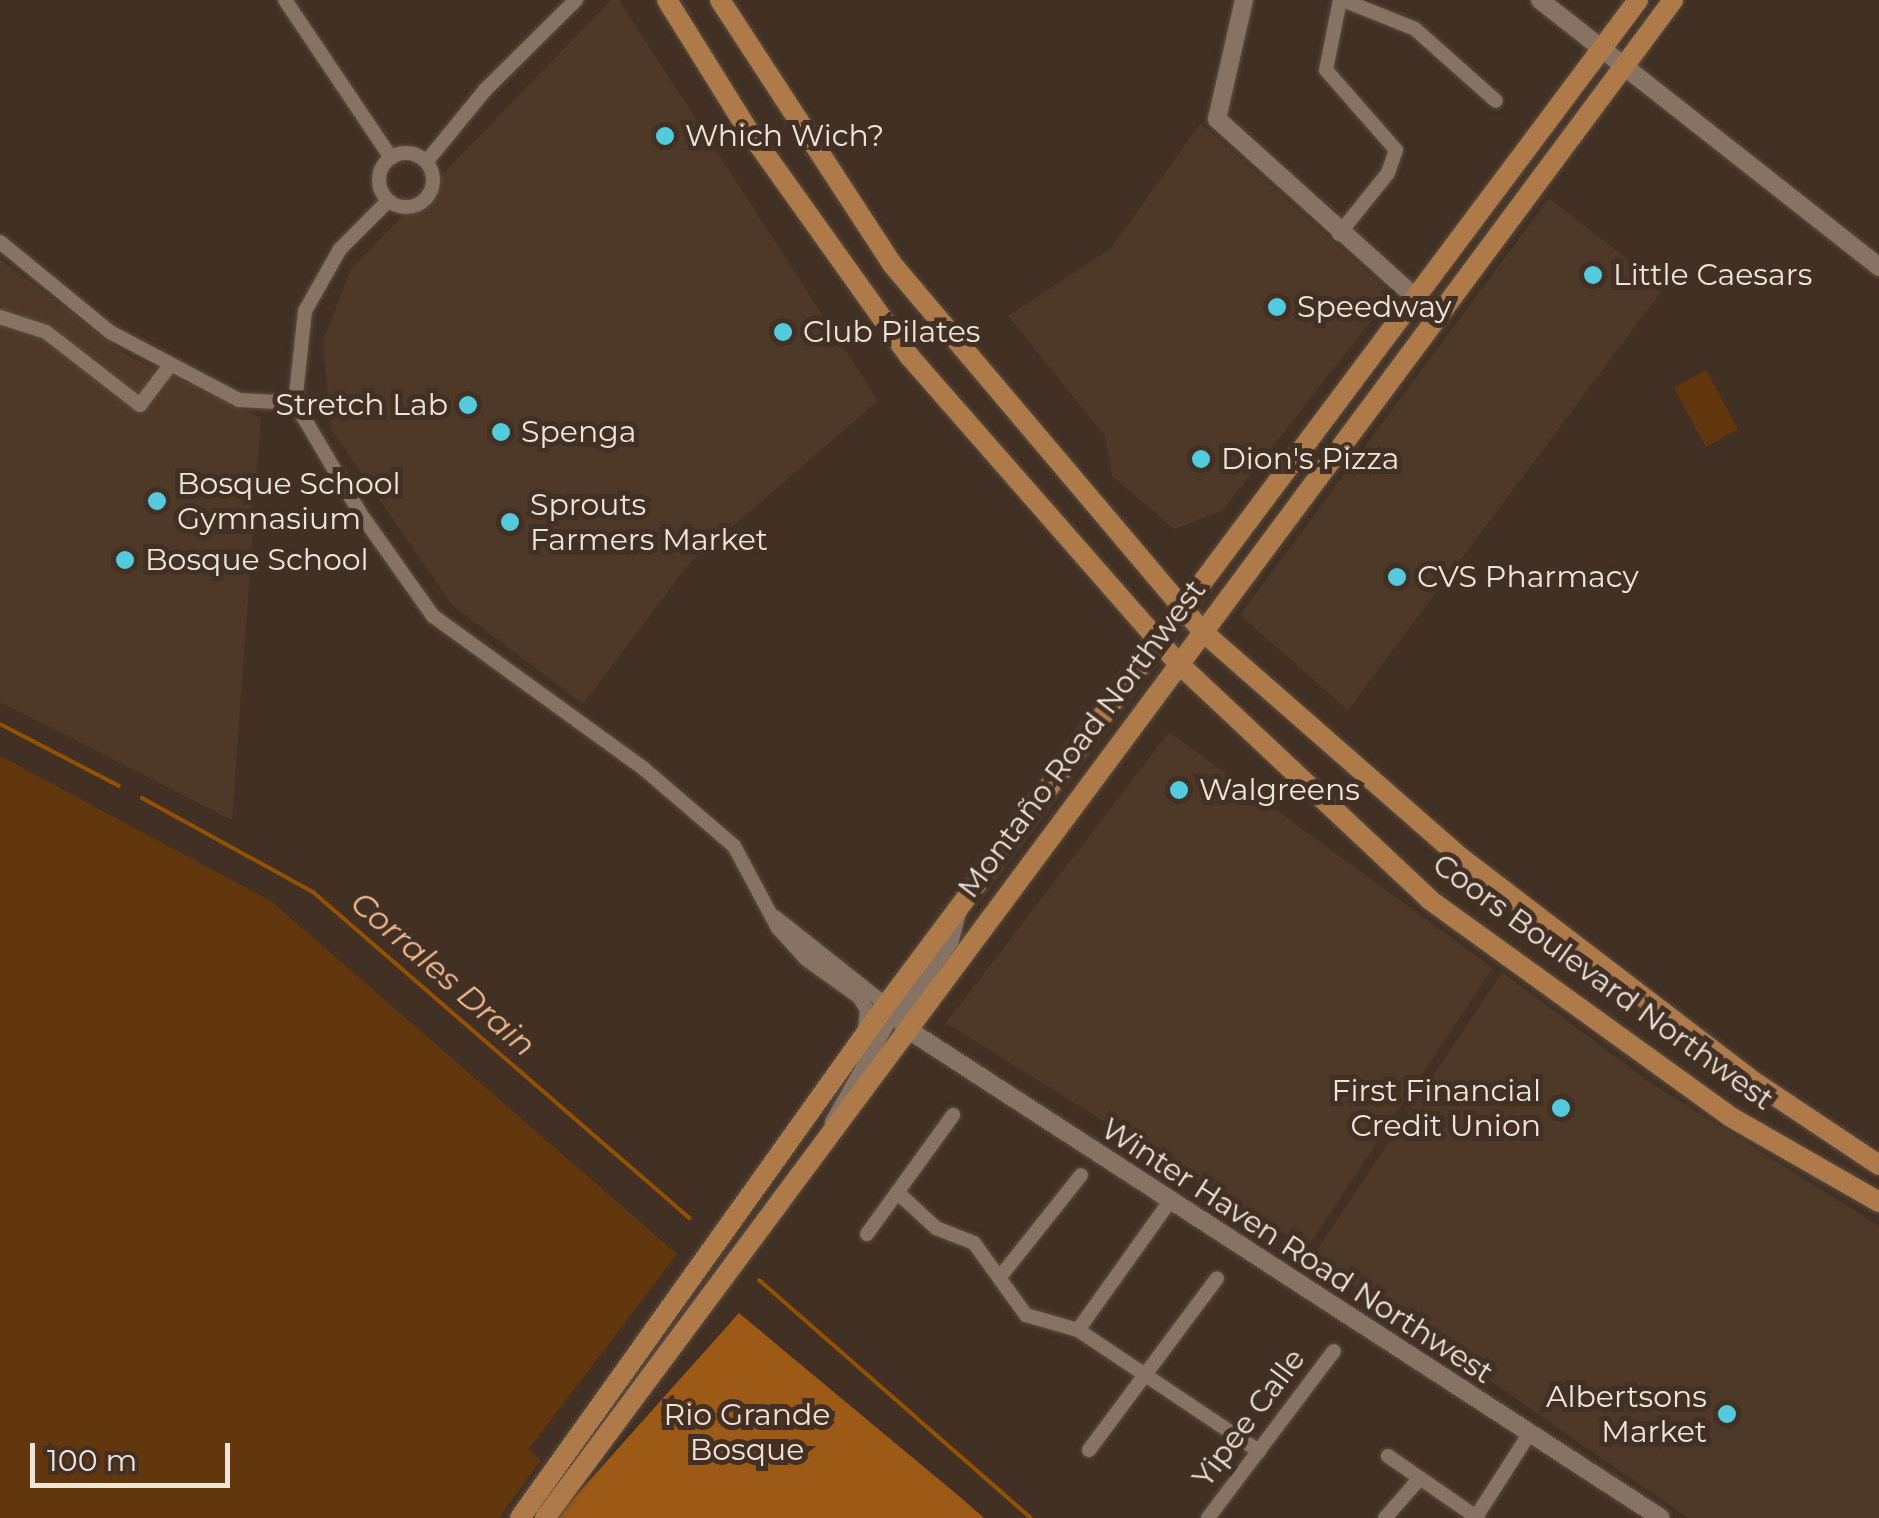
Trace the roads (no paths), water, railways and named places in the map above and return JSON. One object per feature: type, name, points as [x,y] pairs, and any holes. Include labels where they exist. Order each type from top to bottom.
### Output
[{"type":"main road","name":"Coors Boulevard Northwest","points":[[667,0],[748,130],[910,357],[1178,662],[1430,900],[1729,1116],[1879,1202]]},
{"type":"main road","name":"Coors Boulevard Northwest","points":[[720,0],[892,264],[1184,605],[1202,631],[1460,857],[1750,1079],[1879,1164]]},
{"type":"main road","name":"Montaño Road Northwest","points":[[545,1518],[562,1478],[886,1005],[1638,0]]},
{"type":"main road","name":"Montaño Road Northwest","points":[[520,1518],[562,1478],[830,1126],[1673,0]]},
{"type":"street","points":[[285,0],[391,158]]},
{"type":"street","points":[[427,162],[486,89],[576,0]]},
{"type":"street","points":[[1244,0],[1217,119],[1338,234],[1436,316]]},
{"type":"street","points":[[1338,234],[1388,174],[1396,150],[1326,70],[1341,0],[1416,29],[1496,102]]},
{"type":"street","points":[[1540,0],[1605,46],[1879,267]]},
{"type":"street","points":[[410,152],[427,162],[434,179],[427,197],[408,207],[388,200],[379,176],[391,158],[410,152]]},
{"type":"street","points":[[388,200],[340,249],[305,311],[295,403],[360,513],[433,616],[643,768],[734,846],[774,917],[806,959],[859,997],[867,1010],[865,1035]]},
{"type":"street","points":[[0,242],[110,332],[239,400],[295,403]]},
{"type":"street","points":[[0,317],[46,332],[140,405],[171,364]]},
{"type":"street","points":[[904,1027],[899,1012],[950,940],[958,908]]},
{"type":"street","points":[[774,917],[886,1005],[887,1025],[830,1126]]},
{"type":"street","name":"Winter Haven Road Northwest","points":[[904,1027],[1662,1518]]},
{"type":"street","points":[[867,1234],[954,1116]]},
{"type":"street","points":[[1000,1277],[1081,1175]]},
{"type":"street","points":[[898,1192],[936,1228],[974,1243],[1026,1314],[1078,1330],[1259,1451]]},
{"type":"street","points":[[1078,1330],[1170,1200]]},
{"type":"street","points":[[1089,1450],[1217,1278]]},
{"type":"street","name":"Yipee Calle","points":[[1208,1518],[1334,1351]]},
{"type":"street","points":[[1388,1456],[1477,1517],[1529,1434]]},
{"type":"street","points":[[1386,1518],[1420,1478]]},
{"type":"waterway","name":"Corrales Drain","points":[[0,724],[119,786]]},
{"type":"waterway","name":"Corrales Drain","points":[[142,798],[313,892],[690,1218]]},
{"type":"waterway","name":"Corrales Drain","points":[[759,1280],[1031,1518]]},
{"type":"place","name":"Which Wich?","points":[[665,136]]},
{"type":"place","name":"Little Caesars","points":[[1593,275]]},
{"type":"place","name":"Speedway","points":[[1277,307]]},
{"type":"place","name":"Club Pilates","points":[[783,332]]},
{"type":"place","name":"Stretch Lab","points":[[468,405]]},
{"type":"place","name":"Spenga","points":[[501,432]]},
{"type":"place","name":"Dion's Pizza","points":[[1201,459]]},
{"type":"place","name":"Bosque School Gymnasium","points":[[157,501]]},
{"type":"place","name":"Sprouts Farmers Market","points":[[510,522]]},
{"type":"place","name":"Bosque School","points":[[125,560]]},
{"type":"place","name":"CVS Pharmacy","points":[[1397,577]]},
{"type":"place","name":"Walgreens","points":[[1179,790]]},
{"type":"place","name":"First Financial Credit Union","points":[[1561,1108]]},
{"type":"place","name":"Albertsons Market","points":[[1727,1414]]},
{"type":"park label","name":"Rio Grande Bosque","points":[[747,1432]]}]
